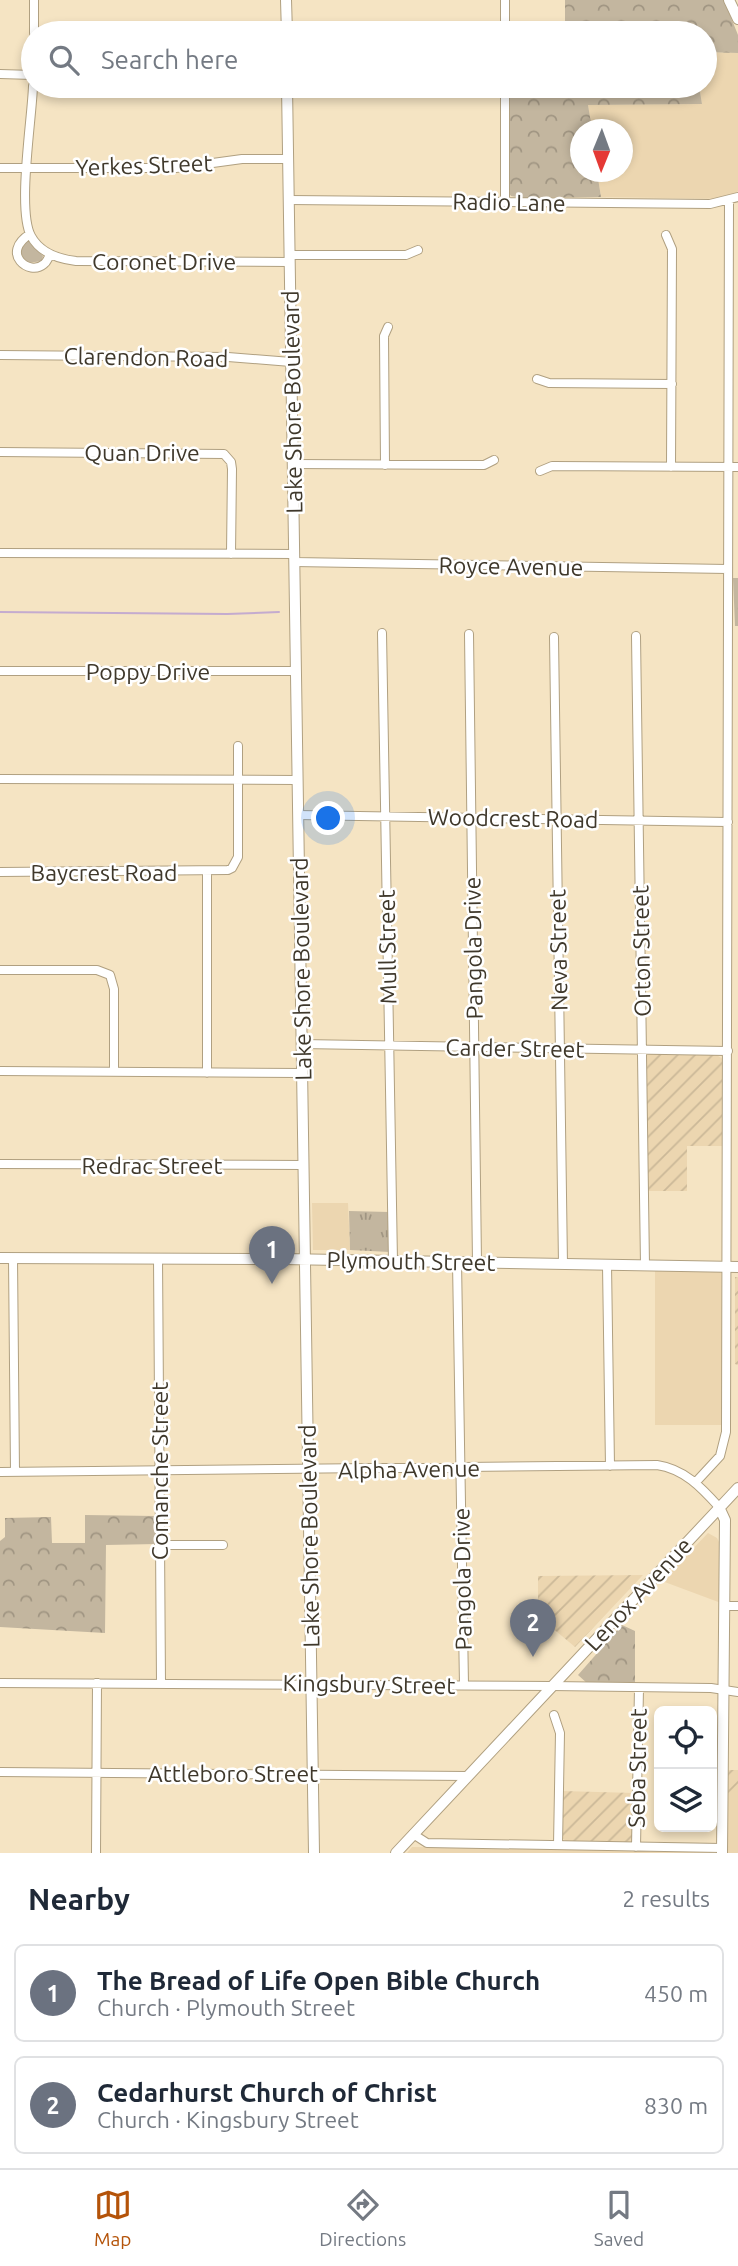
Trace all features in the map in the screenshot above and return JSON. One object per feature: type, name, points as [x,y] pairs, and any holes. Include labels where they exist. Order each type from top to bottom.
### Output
[{"type":"street","points":[[34,0],[34,21]]},
{"type":"street","points":[[286,0],[287,21]]},
{"type":"street","points":[[505,0],[505,21]]},
{"type":"street","points":[[729,0],[738,19]]},
{"type":"street","points":[[0,74],[21,75]]},
{"type":"street","points":[[30,234],[19,240],[15,247],[16,255],[21,263],[36,268],[44,264],[50,255],[30,234],[27,212],[32,98]]},
{"type":"street","name":"Lake Shore Boulevard","points":[[287,98],[314,1853]]},
{"type":"street","points":[[505,98],[505,201]]},
{"type":"street","name":"Yerkes Street","points":[[0,168],[176,167],[242,159],[288,159]]},
{"type":"street","points":[[695,1483],[720,1456],[725,1442],[732,1267],[728,1051],[729,822],[733,778],[728,634],[727,467],[728,371],[734,283],[734,199]]},
{"type":"street","name":"Radio Lane","points":[[289,201],[710,204],[734,199]]},
{"type":"street","points":[[666,235],[672,249],[671,467]]},
{"type":"street","name":"Coronet Drive","points":[[50,255],[76,261],[406,255],[418,250]]},
{"type":"street","points":[[385,465],[384,336],[388,327]]},
{"type":"street","name":"Clarendon Road","points":[[0,355],[228,357],[291,362]]},
{"type":"street","points":[[728,371],[738,371]]},
{"type":"street","points":[[537,379],[550,383],[671,384]]},
{"type":"street","name":"Quan Drive","points":[[0,452],[224,454],[231,462],[232,469],[232,554]]},
{"type":"street","points":[[293,464],[484,466],[494,460]]},
{"type":"street","points":[[540,471],[552,466],[738,467]]},
{"type":"street","name":"Royce Avenue","points":[[0,554],[232,554],[294,558],[728,569]]},
{"type":"street","name":"Mull Street","points":[[382,633],[393,1261]]},
{"type":"street","name":"Pangola Drive","points":[[468,634],[477,1262]]},
{"type":"street","points":[[728,634],[738,634]]},
{"type":"street","name":"Orton Street","points":[[636,636],[645,1265]]},
{"type":"street","name":"Neva Street","points":[[554,637],[563,1264]]},
{"type":"street","name":"Poppy Drive","points":[[0,671],[296,671]]},
{"type":"street","points":[[206,1073],[207,872],[228,870],[236,863],[238,746]]},
{"type":"street","points":[[0,779],[297,780]]},
{"type":"street","name":"Woodcrest Road","points":[[298,815],[729,822]]},
{"type":"street","name":"Baycrest Road","points":[[0,872],[207,872]]},
{"type":"street","points":[[0,970],[97,970],[110,975],[114,989],[114,1072]]},
{"type":"street","name":"Carder Street","points":[[302,1044],[728,1051]]},
{"type":"street","points":[[0,1071],[302,1073]]},
{"type":"street","name":"Redrac Street","points":[[0,1164],[304,1165]]},
{"type":"street","name":"Plymouth Street","points":[[0,1258],[305,1259],[732,1267]]},
{"type":"street","points":[[13,1258],[15,1472]]},
{"type":"street","name":"Comanche Street","points":[[159,1258],[161,1683]]},
{"type":"street","name":"Pangola Drive","points":[[457,1262],[464,1685]]},
{"type":"street","points":[[607,1265],[610,1466]]},
{"type":"street","name":"Alpha Avenue","points":[[0,1472],[665,1466],[679,1470],[719,1507]]},
{"type":"street","name":"Lenox Avenue","points":[[396,1853],[738,1488]]},
{"type":"street","points":[[413,1834],[427,1843],[722,1851],[725,1520],[719,1507]]},
{"type":"street","points":[[159,1545],[223,1545]]},
{"type":"street","points":[[725,1606],[738,1606]]},
{"type":"street","name":"Kingsbury Street","points":[[0,1683],[312,1683],[711,1688],[723,1692],[738,1692]]},
{"type":"street","points":[[96,1853],[97,1683]]},
{"type":"street","name":"Seba Street","points":[[636,1847],[639,1688]]},
{"type":"street","points":[[554,1715],[560,1733],[558,1845]]},
{"type":"street","name":"Attleboro Street","points":[[0,1772],[467,1776]]},
{"type":"shaded area","points":[[717,52],[738,53],[738,191],[728,199],[601,197],[599,182],[633,182],[633,119],[590,119],[588,105],[702,104],[701,98],[717,98]]},
{"type":"shaded area","points":[[651,1053],[715,1054],[723,1059],[724,1146],[687,1146],[687,1191],[647,1191],[645,1059]]},
{"type":"shaded area","points":[[312,1203],[348,1203],[350,1250],[313,1250]]},
{"type":"shaded area","points":[[655,1269],[718,1270],[721,1273],[723,1425],[655,1425]]},
{"type":"shaded area","points":[[735,1277],[738,1277],[738,1365],[735,1364]]},
{"type":"shaded area","points":[[708,1533],[719,1542],[721,1603],[662,1581]]},
{"type":"shaded area","points":[[643,1575],[575,1647],[538,1616],[538,1576]]},
{"type":"shaded area","points":[[728,1770],[738,1770],[738,1794],[727,1794]]},
{"type":"shaded area","points":[[562,1791],[634,1793],[632,1842],[566,1841],[562,1838]]},
{"type":"shaded area","points":[[727,1794],[738,1794],[738,1853],[727,1853]]},
{"type":"shaded area","points":[[412,1847],[708,1851],[713,1853],[407,1853]]},
{"type":"green space","points":[[565,0],[724,0],[738,35],[738,53],[717,52],[717,21],[565,21]]},
{"type":"green space","points":[[509,98],[701,98],[702,104],[588,105],[590,119],[570,119],[570,182],[599,182],[601,197],[511,196],[508,192]]},
{"type":"green space","points":[[27,240],[43,256],[42,261],[28,263],[23,259],[20,246]]},
{"type":"green space","points":[[733,578],[738,578],[738,626],[735,626]]},
{"type":"green space","points":[[349,1211],[389,1212],[390,1252],[350,1250]]},
{"type":"green space","points":[[85,1515],[155,1516],[157,1544],[106,1545],[105,1633],[0,1627],[0,1541],[5,1537],[5,1518],[51,1517],[52,1543],[85,1543]]},
{"type":"green space","points":[[622,1625],[635,1631],[635,1685],[588,1684],[578,1675]]},
{"type":"waterway","points":[[0,612],[279,612]]},
{"type":"place","name":"The Bread of Life Open Bible Church","points":[[272,1284]]},
{"type":"place","name":"Cedarhurst Church of Christ","points":[[533,1657]]}]
